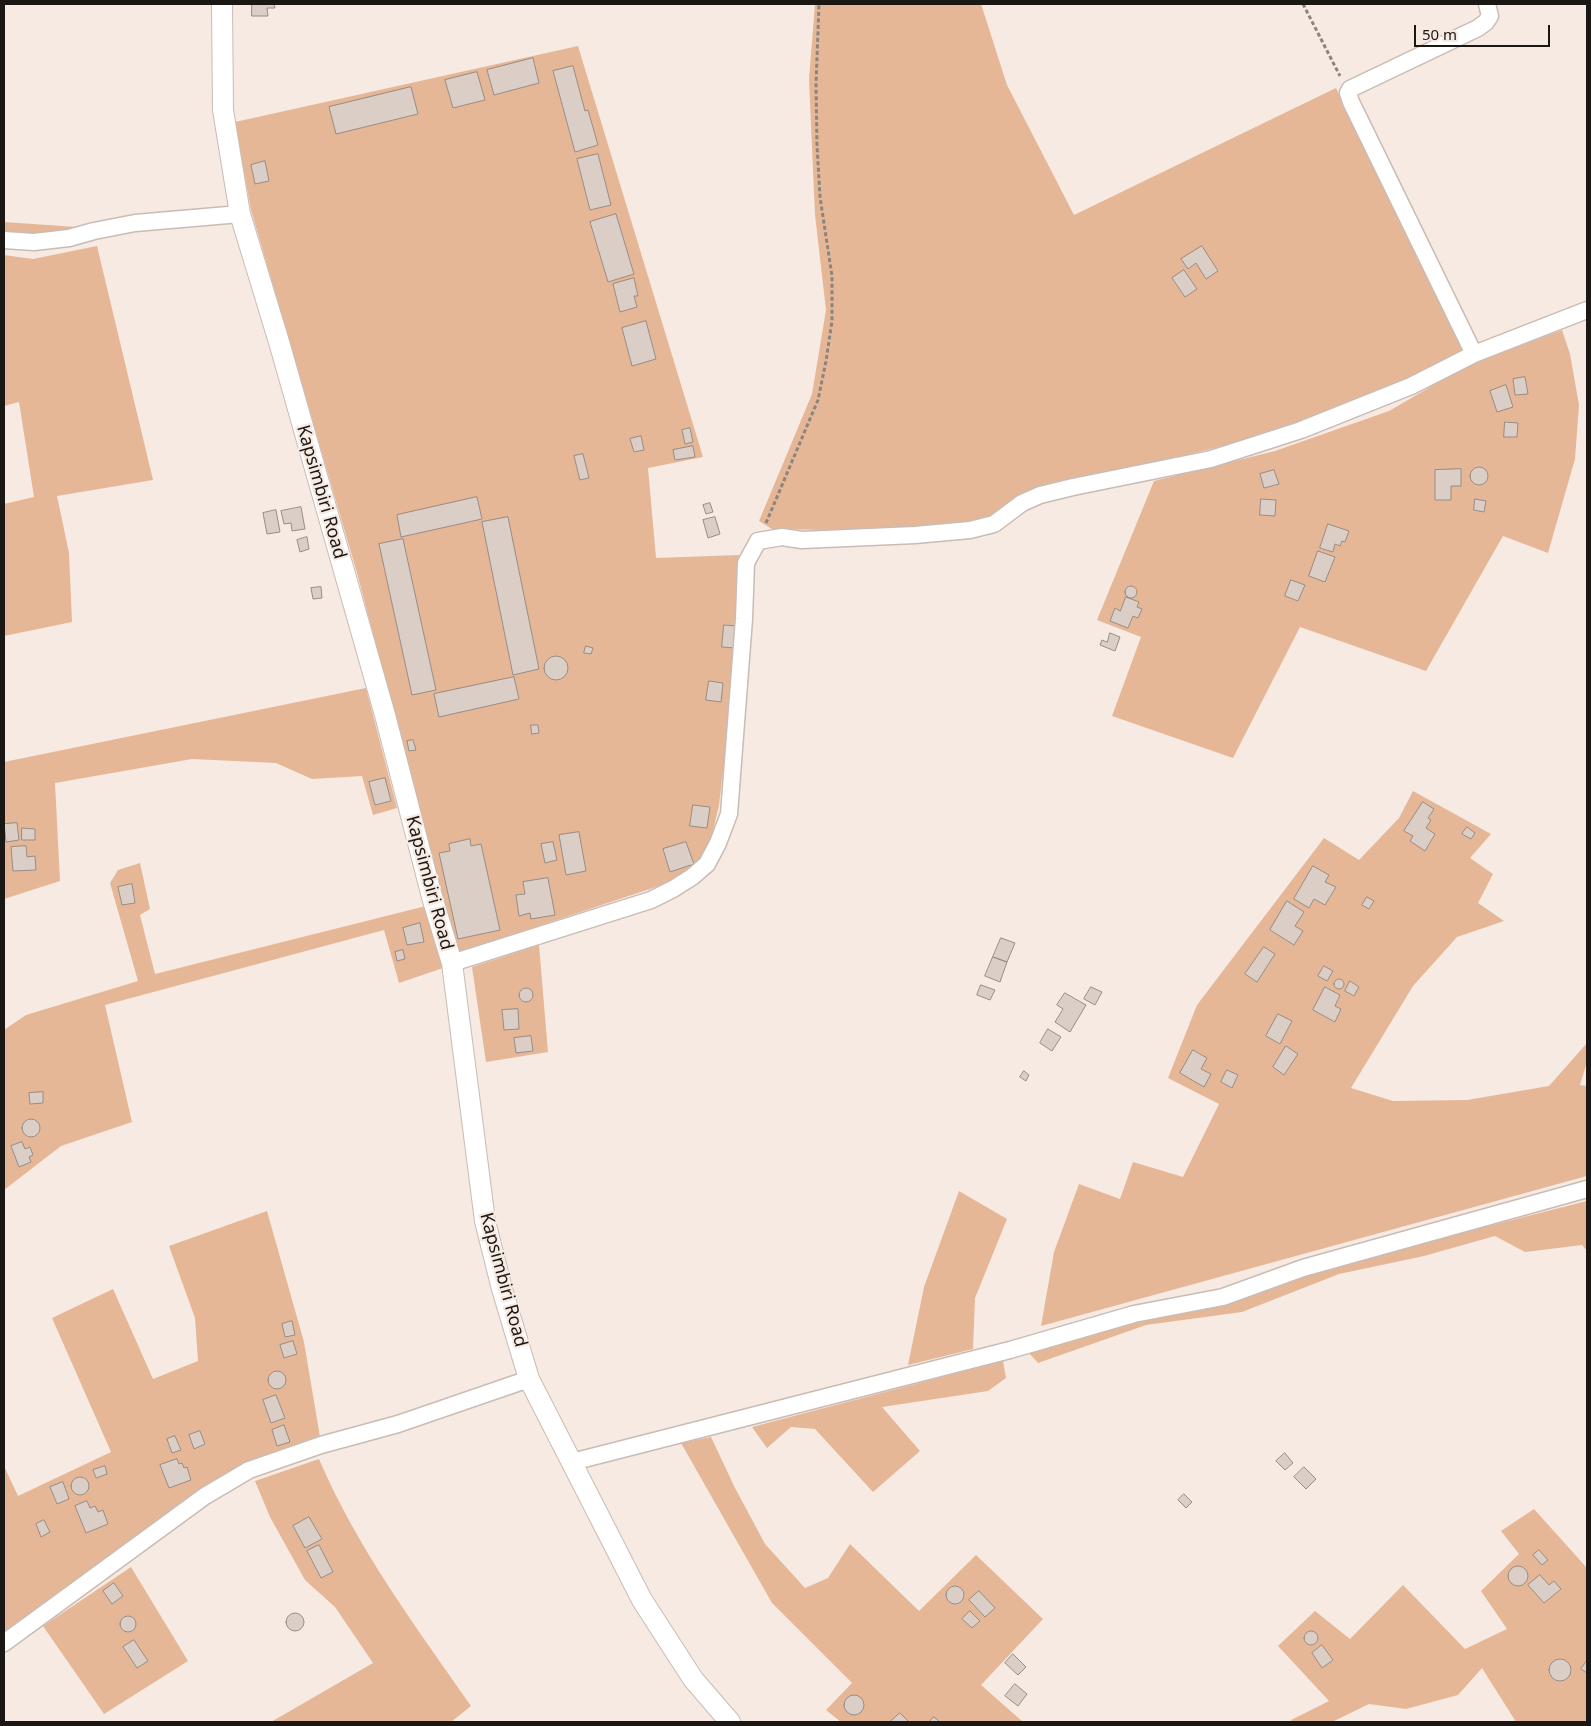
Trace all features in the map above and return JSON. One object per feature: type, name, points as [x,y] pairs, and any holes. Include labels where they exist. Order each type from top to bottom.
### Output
[{"type":"street","name":"Kapsimbiri Road","points":[[222,4],[224,110],[240,214],[279,342],[382,705],[432,897],[452,963],[485,1222],[502,1289],[529,1379],[647,1607],[693,1679],[730,1722]]},
{"type":"street","points":[[1474,354],[1348,93],[1350,89],[1478,28],[1490,16],[1487,4]]},
{"type":"street","points":[[4,240],[34,242],[68,238],[135,223],[240,214]]},
{"type":"street","points":[[452,963],[651,900],[692,877],[707,864],[718,843],[728,814],[744,619],[746,563],[758,542],[782,537],[802,540],[915,535],[970,530],[994,524],[1022,503],[1040,495],[1211,459],[1301,430],[1411,386],[1474,354],[1587,310]]},
{"type":"street","points":[[572,1462],[675,1434],[747,1418],[1010,1350],[1134,1314],[1223,1298],[1303,1268],[1587,1189]]},
{"type":"street","points":[[4,1643],[205,1496],[249,1470],[321,1445],[398,1424],[529,1379]]},
{"type":"path","points":[[758,542],[818,400],[832,321],[832,276],[819,189],[816,85],[819,4]]},
{"type":"path","points":[[1303,4],[1348,93]]},
{"type":"shaded area","points":[[815,4],[981,4],[1007,85],[1074,215],[1336,88],[1463,351],[1403,382],[1252,439],[1027,493],[988,519],[880,531],[772,529],[759,521],[812,394],[826,310],[815,215],[809,79]]},
{"type":"shaded area","points":[[578,46],[703,457],[648,468],[656,558],[739,555],[737,656],[719,805],[709,848],[694,868],[668,883],[457,953],[357,573],[251,210],[235,122]]},
{"type":"shaded area","points":[[4,222],[77,227],[48,234],[4,233]]},
{"type":"shaded area","points":[[97,246],[153,480],[57,496],[69,553],[72,622],[4,636],[4,504],[34,497],[19,402],[4,406],[4,255],[33,259]]},
{"type":"shaded area","points":[[1562,330],[1570,354],[1579,405],[1575,459],[1548,553],[1503,536],[1426,671],[1300,627],[1233,758],[1112,716],[1141,637],[1097,620],[1154,481],[1275,451],[1389,411],[1468,365]]},
{"type":"shaded area","points":[[366,688],[397,808],[373,815],[362,776],[312,779],[276,763],[192,759],[55,783],[60,881],[4,899],[4,762]]},
{"type":"shaded area","points":[[1413,791],[1491,834],[1470,858],[1493,874],[1478,903],[1504,921],[1457,937],[1413,986],[1351,1088],[1393,1101],[1467,1100],[1549,1086],[1587,1043],[1587,1062],[1580,1085],[1587,1086],[1587,1176],[1041,1326],[1054,1252],[1079,1184],[1120,1199],[1133,1162],[1183,1177],[1219,1104],[1168,1078],[1197,1005],[1324,838],[1359,860],[1399,818]]},
{"type":"shaded area","points":[[140,863],[150,909],[140,915],[155,974],[426,906],[443,968],[399,983],[384,930],[105,1005],[132,1122],[61,1146],[4,1190],[4,1030],[26,1015],[138,981],[110,883],[118,870]]},
{"type":"shaded area","points":[[539,945],[548,1052],[486,1062],[472,967]]},
{"type":"shaded area","points":[[959,1191],[1007,1219],[975,1298],[973,1349],[908,1365],[924,1287]]},
{"type":"shaded area","points":[[1587,1201],[1587,1251],[1582,1245],[1525,1252],[1495,1236],[1424,1256],[1339,1274],[1242,1312],[1146,1325],[1038,1363],[1029,1353],[1135,1318],[1234,1302],[1299,1274]]},
{"type":"shaded area","points":[[267,1211],[304,1342],[320,1437],[238,1468],[194,1493],[4,1632],[4,1466],[18,1496],[111,1452],[52,1318],[113,1289],[153,1379],[198,1361],[195,1318],[169,1246]]},
{"type":"shaded area","points":[[1003,1361],[1006,1378],[988,1391],[882,1407],[920,1451],[873,1492],[815,1429],[791,1427],[767,1448],[752,1427]]},
{"type":"shaded area","points":[[711,1437],[735,1488],[765,1544],[805,1588],[828,1578],[850,1544],[919,1611],[976,1555],[1043,1619],[981,1685],[1023,1722],[841,1722],[826,1710],[852,1683],[772,1603],[681,1443]]},
{"type":"shaded area","points":[[319,1459],[334,1492],[369,1555],[409,1617],[471,1706],[451,1722],[271,1722],[373,1663],[335,1607],[305,1580],[270,1517],[255,1481]]},
{"type":"shaded area","points":[[1534,1509],[1587,1568],[1587,1722],[1516,1722],[1482,1668],[1458,1695],[1406,1709],[1369,1704],[1332,1722],[1292,1722],[1291,1720],[1329,1701],[1278,1646],[1315,1611],[1350,1639],[1403,1585],[1465,1649],[1507,1629],[1481,1591],[1519,1554],[1501,1531]]},
{"type":"shaded area","points":[[131,1567],[188,1661],[104,1714],[43,1626]]},
{"type":"building","points":[[252,4],[274,4],[275,8],[267,8],[268,16],[252,16]]},
{"type":"building","points":[[533,58],[539,83],[494,95],[487,70]]},
{"type":"building","points":[[573,66],[585,111],[588,110],[598,145],[575,152],[553,71]]},
{"type":"building","points":[[477,72],[485,100],[453,108],[445,80]]},
{"type":"building","points":[[411,87],[418,114],[336,134],[329,107]]},
{"type":"building","points":[[598,154],[611,205],[590,210],[577,159]]},
{"type":"building","points":[[265,161],[269,181],[255,184],[251,165]]},
{"type":"building","points":[[616,214],[634,274],[608,282],[590,222]]},
{"type":"building","points":[[1202,246],[1218,271],[1206,279],[1196,263],[1188,269],[1181,259]]},
{"type":"building","points":[[1184,270],[1197,289],[1185,297],[1172,278]]},
{"type":"building","points":[[634,278],[638,296],[634,296],[637,307],[620,312],[613,284]]},
{"type":"building","points":[[646,321],[656,359],[632,366],[622,328]]},
{"type":"building","points":[[1525,377],[1528,394],[1515,395],[1513,379]]},
{"type":"building","points":[[1506,385],[1513,407],[1497,412],[1490,391]]},
{"type":"building","points":[[1505,422],[1518,423],[1517,437],[1504,437]]},
{"type":"building","points":[[690,428],[693,442],[685,444],[682,430]]},
{"type":"building","points":[[641,436],[644,450],[634,452],[630,439]]},
{"type":"building","points":[[693,446],[695,457],[675,460],[673,450]]},
{"type":"building","points":[[583,454],[589,478],[580,480],[574,456]]},
{"type":"building","points":[[1479,467],[1485,470],[1488,476],[1485,482],[1479,485],[1473,482],[1470,476],[1473,470]]},
{"type":"building","points":[[1461,469],[1461,486],[1451,486],[1451,500],[1435,500],[1435,470]]},
{"type":"building","points":[[1274,470],[1279,484],[1264,488],[1260,474]]},
{"type":"building","points":[[477,497],[482,519],[401,537],[397,515]]},
{"type":"building","points":[[1261,499],[1276,500],[1275,516],[1260,515]]},
{"type":"building","points":[[1475,499],[1486,501],[1484,512],[1474,510]]},
{"type":"building","points":[[710,503],[713,512],[706,514],[703,505]]},
{"type":"building","points":[[301,507],[305,529],[292,531],[291,523],[284,524],[281,511]]},
{"type":"building","points":[[276,510],[280,532],[267,534],[263,513]]},
{"type":"building","points":[[508,517],[539,669],[513,675],[482,522]]},
{"type":"building","points":[[715,517],[720,534],[708,538],[703,520]]},
{"type":"building","points":[[1328,524],[1349,531],[1345,542],[1342,541],[1340,546],[1335,544],[1333,552],[1320,548]]},
{"type":"building","points":[[307,537],[309,549],[300,552],[297,540]]},
{"type":"building","points":[[403,539],[436,690],[412,695],[379,544]]},
{"type":"building","points":[[1318,551],[1335,557],[1325,582],[1309,576]]},
{"type":"building","points":[[1291,580],[1305,585],[1298,601],[1285,596]]},
{"type":"building","points":[[1131,586],[1137,592],[1131,598],[1125,592]]},
{"type":"building","points":[[321,587],[322,598],[313,599],[311,588]]},
{"type":"building","points":[[1126,597],[1139,602],[1137,607],[1142,609],[1138,618],[1133,616],[1128,628],[1110,621],[1115,608],[1120,611]]},
{"type":"building","points":[[724,625],[736,626],[735,648],[722,647]]},
{"type":"building","points":[[1110,633],[1120,637],[1115,651],[1100,645],[1102,640],[1107,642]]},
{"type":"building","points":[[586,646],[593,648],[591,654],[584,653]]},
{"type":"building","points":[[556,656],[565,659],[568,668],[565,677],[556,680],[547,677],[544,668],[547,659]]},
{"type":"building","points":[[514,677],[519,699],[439,717],[434,694]]},
{"type":"building","points":[[709,681],[723,683],[721,702],[706,700]]},
{"type":"building","points":[[531,725],[538,725],[539,733],[532,734]]},
{"type":"building","points":[[413,740],[416,750],[409,751],[407,741]]},
{"type":"building","points":[[385,778],[391,801],[375,805],[369,782]]},
{"type":"building","points":[[1423,802],[1434,809],[1428,818],[1431,820],[1426,828],[1435,834],[1425,851],[1410,841],[1413,836],[1404,831]]},
{"type":"building","points":[[693,805],[710,807],[707,828],[690,826]]},
{"type":"building","points":[[17,823],[19,840],[6,842],[4,824]]},
{"type":"building","points":[[1467,827],[1475,833],[1471,839],[1462,834]]},
{"type":"building","points":[[22,828],[35,829],[35,840],[22,840]]},
{"type":"building","points":[[579,832],[586,871],[566,875],[559,835]]},
{"type":"building","points":[[470,839],[471,846],[481,844],[500,930],[458,939],[439,853],[450,851],[449,844]]},
{"type":"building","points":[[553,842],[557,860],[545,863],[541,844]]},
{"type":"building","points":[[686,842],[694,864],[670,872],[663,849]]},
{"type":"building","points":[[26,846],[27,857],[35,856],[36,870],[13,871],[11,847]]},
{"type":"building","points":[[1313,866],[1329,875],[1325,882],[1336,887],[1325,905],[1314,899],[1309,908],[1294,899]]},
{"type":"building","points":[[548,878],[555,915],[531,919],[530,913],[519,916],[516,895],[525,894],[523,882]]},
{"type":"building","points":[[132,884],[135,903],[122,905],[118,887]]},
{"type":"building","points":[[1367,897],[1374,901],[1369,909],[1362,905]]},
{"type":"building","points":[[1287,901],[1304,912],[1295,926],[1303,931],[1294,945],[1270,930]]},
{"type":"building","points":[[420,923],[424,942],[407,945],[403,928]]},
{"type":"building","points":[[1001,938],[1015,943],[1007,962],[993,957]]},
{"type":"building","points":[[1264,947],[1275,954],[1257,982],[1245,974]]},
{"type":"building","points":[[403,950],[405,959],[397,961],[395,952]]},
{"type":"building","points":[[993,957],[1007,962],[1000,982],[985,976]]},
{"type":"building","points":[[1324,966],[1333,971],[1327,981],[1318,976]]},
{"type":"building","points":[[1339,979],[1344,984],[1339,989],[1334,984]]},
{"type":"building","points":[[1350,981],[1359,987],[1354,996],[1345,991]]},
{"type":"building","points":[[981,985],[995,990],[990,1000],[977,995]]},
{"type":"building","points":[[1091,987],[1102,992],[1095,1005],[1084,999]]},
{"type":"building","points":[[1325,987],[1340,995],[1335,1006],[1341,1009],[1335,1022],[1313,1010]]},
{"type":"building","points":[[526,988],[531,990],[533,995],[531,1000],[526,1002],[521,1000],[519,995],[521,990]]},
{"type":"building","points":[[1065,993],[1086,1005],[1070,1032],[1055,1022],[1063,1009],[1057,1005]]},
{"type":"building","points":[[518,1009],[519,1029],[504,1030],[502,1010]]},
{"type":"building","points":[[1278,1014],[1292,1021],[1280,1044],[1266,1036]]},
{"type":"building","points":[[1048,1029],[1061,1037],[1052,1051],[1040,1043]]},
{"type":"building","points":[[531,1036],[533,1051],[516,1053],[514,1038]]},
{"type":"building","points":[[1286,1046],[1298,1054],[1284,1075],[1273,1067]]},
{"type":"building","points":[[1193,1050],[1207,1058],[1201,1069],[1211,1074],[1204,1087],[1180,1073]]},
{"type":"building","points":[[1227,1070],[1238,1075],[1232,1088],[1221,1082]]},
{"type":"building","points":[[1024,1071],[1029,1075],[1026,1081],[1020,1077]]},
{"type":"building","points":[[43,1092],[43,1103],[30,1104],[29,1093]]},
{"type":"building","points":[[31,1119],[37,1122],[40,1128],[37,1134],[31,1137],[25,1134],[22,1128],[25,1122]]},
{"type":"building","points":[[22,1142],[25,1149],[30,1147],[33,1155],[29,1157],[31,1162],[19,1167],[11,1146]]},
{"type":"building","points":[[292,1321],[295,1335],[285,1337],[282,1324]]},
{"type":"building","points":[[293,1341],[297,1354],[284,1358],[280,1345]]},
{"type":"building","points":[[277,1371],[283,1374],[286,1380],[283,1386],[277,1389],[271,1386],[268,1380],[271,1374]]},
{"type":"building","points":[[276,1395],[285,1418],[271,1423],[263,1400]]},
{"type":"building","points":[[284,1425],[290,1442],[277,1446],[272,1430]]},
{"type":"building","points":[[200,1431],[205,1444],[194,1449],[189,1435]]},
{"type":"building","points":[[175,1436],[181,1450],[172,1453],[167,1439]]},
{"type":"building","points":[[1285,1453],[1293,1463],[1285,1470],[1276,1461]]},
{"type":"building","points":[[177,1459],[184,1468],[187,1467],[191,1480],[169,1488],[160,1465]]},
{"type":"building","points":[[105,1466],[107,1474],[96,1478],[93,1470]]},
{"type":"building","points":[[1304,1467],[1316,1479],[1306,1489],[1294,1477]]},
{"type":"building","points":[[76,1477],[84,1477],[89,1482],[87,1493],[76,1495],[71,1490],[71,1482]]},
{"type":"building","points":[[63,1482],[69,1499],[57,1504],[50,1487]]},
{"type":"building","points":[[1184,1494],[1192,1502],[1186,1508],[1178,1500]]},
{"type":"building","points":[[87,1501],[90,1508],[95,1506],[98,1512],[103,1510],[108,1524],[86,1533],[75,1506]]},
{"type":"building","points":[[309,1517],[322,1539],[305,1548],[293,1526]]},
{"type":"building","points":[[44,1520],[50,1532],[41,1537],[36,1524]]},
{"type":"building","points":[[319,1545],[333,1572],[321,1578],[307,1551]]},
{"type":"building","points":[[1539,1550],[1548,1560],[1542,1565],[1533,1555]]},
{"type":"building","points":[[1518,1566],[1525,1569],[1528,1576],[1525,1583],[1518,1586],[1511,1583],[1508,1576],[1511,1569]]},
{"type":"building","points":[[1540,1575],[1549,1585],[1554,1581],[1561,1589],[1544,1603],[1528,1585]]},
{"type":"building","points":[[114,1583],[123,1596],[112,1604],[103,1591]]},
{"type":"building","points":[[955,1586],[961,1589],[964,1595],[961,1601],[955,1604],[949,1601],[946,1595],[949,1589]]},
{"type":"building","points":[[979,1591],[995,1608],[985,1617],[969,1600]]},
{"type":"building","points":[[970,1611],[980,1621],[972,1628],[962,1619]]},
{"type":"building","points":[[291,1613],[299,1613],[304,1618],[302,1629],[291,1631],[286,1626],[286,1618]]},
{"type":"building","points":[[128,1616],[136,1624],[128,1632],[120,1624]]},
{"type":"building","points":[[1308,1631],[1314,1631],[1318,1638],[1314,1645],[1308,1645],[1304,1641],[1304,1635]]},
{"type":"building","points":[[134,1640],[148,1661],[137,1668],[123,1647]]},
{"type":"building","points":[[1322,1645],[1333,1660],[1322,1668],[1312,1653]]},
{"type":"building","points":[[1013,1654],[1026,1667],[1018,1675],[1005,1663]]},
{"type":"building","points":[[1560,1659],[1568,1662],[1571,1670],[1568,1678],[1560,1681],[1552,1678],[1549,1670],[1552,1662]]},
{"type":"building","points":[[1587,1663],[1587,1673],[1581,1669]]},
{"type":"building","points":[[1015,1684],[1027,1694],[1018,1706],[1005,1696]]},
{"type":"building","points":[[854,1695],[861,1698],[864,1705],[861,1712],[854,1715],[847,1712],[844,1705],[847,1698]]},
{"type":"building","points":[[900,1713],[909,1722],[890,1722]]},
{"type":"building","points":[[934,1717],[940,1722],[929,1722]]}]
